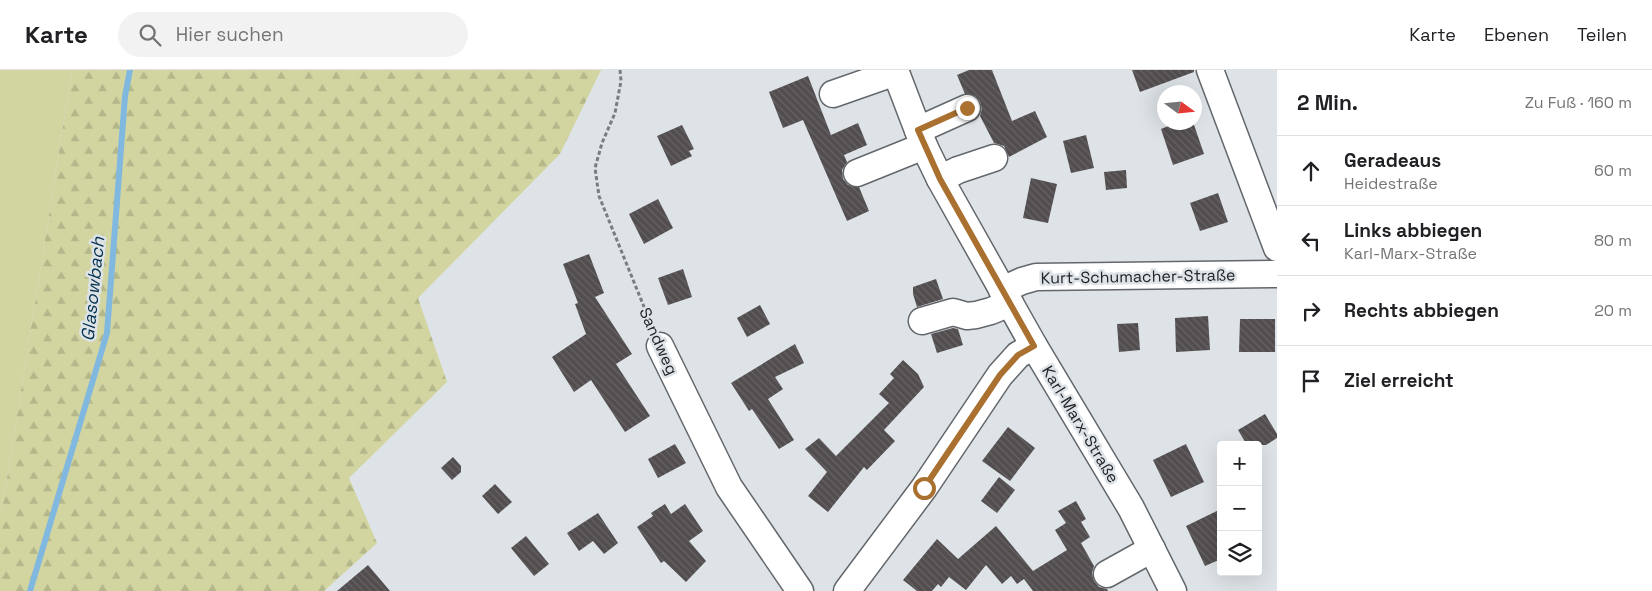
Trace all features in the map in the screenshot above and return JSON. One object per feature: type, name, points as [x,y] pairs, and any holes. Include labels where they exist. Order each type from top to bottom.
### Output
[{"type":"street","points":[[1210,70],[1277,248]]},
{"type":"street","points":[[833,94],[895,71]]},
{"type":"street","name":"Karl-Marx-Straße","points":[[895,71],[921,138],[940,179],[1034,346],[1130,508],[1173,591]]},
{"type":"street","points":[[857,173],[921,138],[967,108]]},
{"type":"street","points":[[940,179],[958,170],[994,158]]},
{"type":"street","name":"Kurt-Schumacher-Straße","points":[[922,321],[953,312],[967,316],[991,311],[1022,280],[1036,277],[1277,274]]},
{"type":"street","name":"Sandweg","points":[[660,346],[729,487],[800,591]]},
{"type":"street","points":[[847,591],[924,488],[1000,375],[1018,355],[1034,346]]},
{"type":"street","points":[[1107,574],[1152,549]]},
{"type":"path","name":"Sandweg","points":[[620,70],[622,81],[615,113],[602,143],[595,168],[598,196],[660,346]]},
{"type":"green space","points":[[0,70],[72,70],[2,510],[0,511]]},
{"type":"green space","points":[[72,70],[601,70],[560,154],[418,298],[447,382],[349,478],[377,543],[324,591],[0,591],[0,511],[2,510]]},
{"type":"building","points":[[969,70],[992,70],[1012,121],[1035,111],[1047,137],[1009,157],[1004,146],[994,143],[980,116],[982,109],[980,101],[975,96],[965,94],[957,75]]},
{"type":"building","points":[[1132,70],[1194,70],[1194,72],[1140,92]]},
{"type":"building","points":[[808,76],[831,135],[858,123],[867,145],[844,155],[847,162],[842,170],[843,179],[848,185],[859,187],[869,211],[847,221],[803,120],[783,128],[769,92]]},
{"type":"building","points":[[682,125],[694,149],[689,151],[692,156],[671,166],[657,136]]},
{"type":"building","points":[[1161,130],[1196,130],[1204,154],[1173,165]]},
{"type":"building","points":[[1086,135],[1094,168],[1071,173],[1063,141]]},
{"type":"building","points":[[1126,170],[1127,188],[1106,190],[1104,172]]},
{"type":"building","points":[[1031,178],[1057,184],[1048,223],[1023,218]]},
{"type":"building","points":[[1218,193],[1228,222],[1200,231],[1190,203]]},
{"type":"building","points":[[658,199],[673,228],[644,244],[629,214]]},
{"type":"building","points":[[589,254],[604,293],[595,297],[632,354],[616,364],[650,416],[625,432],[591,380],[574,392],[552,357],[586,334],[575,304],[578,303],[563,264]]},
{"type":"building","points":[[683,269],[692,297],[668,305],[658,278]]},
{"type":"building","points":[[936,279],[943,299],[917,307],[913,287]]},
{"type":"building","points":[[760,305],[770,324],[747,337],[737,318]]},
{"type":"building","points":[[1208,316],[1210,350],[1176,352],[1175,318]]},
{"type":"building","points":[[1240,319],[1275,319],[1275,352],[1239,352]]},
{"type":"building","points":[[1138,323],[1140,350],[1119,352],[1117,324]]},
{"type":"building","points":[[953,328],[958,329],[963,345],[937,353],[931,334]]},
{"type":"building","points":[[795,344],[804,363],[775,377],[783,389],[768,399],[794,440],[779,449],[752,409],[749,411],[731,383]]},
{"type":"building","points":[[903,360],[918,374],[924,387],[884,430],[895,441],[867,470],[864,467],[828,512],[808,496],[827,472],[805,449],[819,438],[836,456],[889,403],[879,394],[894,378],[890,374]]},
{"type":"building","points":[[1265,414],[1277,434],[1277,438],[1266,445],[1262,445],[1262,441],[1245,441],[1238,430]]},
{"type":"building","points":[[1008,427],[1035,448],[1010,481],[982,461]]},
{"type":"building","points":[[675,444],[686,463],[658,478],[648,459]]},
{"type":"building","points":[[1186,444],[1204,482],[1171,497],[1153,460]]},
{"type":"building","points":[[453,457],[461,466],[461,472],[452,480],[441,468]]},
{"type":"building","points":[[999,477],[1015,490],[997,513],[981,501]]},
{"type":"building","points":[[495,484],[512,502],[498,514],[482,496]]},
{"type":"building","points":[[1076,501],[1086,519],[1081,522],[1090,537],[1081,543],[1094,566],[1092,573],[1094,581],[1099,587],[1108,591],[1033,591],[1024,579],[1017,584],[1011,576],[1002,584],[986,565],[966,590],[949,577],[941,587],[938,584],[932,591],[917,591],[903,580],[937,539],[958,559],[996,526],[1033,571],[1067,550],[1055,530],[1066,523],[1058,511]]},
{"type":"building","points":[[665,504],[671,514],[685,504],[703,531],[689,541],[706,561],[686,582],[664,561],[661,563],[637,527],[653,516],[651,513]]},
{"type":"building","points":[[1217,511],[1217,561],[1205,566],[1186,526]]},
{"type":"building","points":[[598,513],[618,543],[604,554],[593,541],[579,551],[567,533]]},
{"type":"building","points":[[526,536],[549,564],[534,576],[511,548]]},
{"type":"building","points":[[368,565],[390,591],[337,591]]},
{"type":"waterway","name":"Glasowbach","points":[[30,591],[107,333],[125,96],[130,70]]},
{"type":"route","points":[[924,488],[1000,375],[1018,355],[1034,346],[940,179],[918,130],[967,108]]}]
